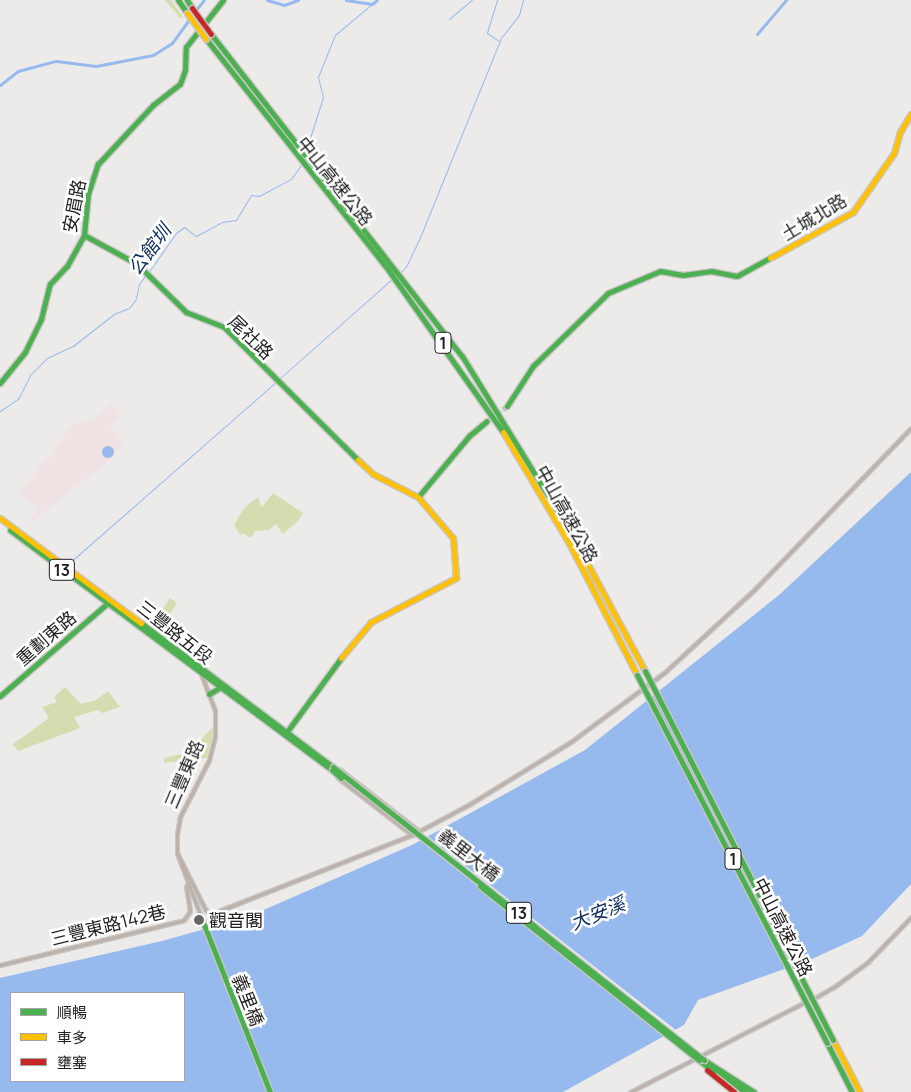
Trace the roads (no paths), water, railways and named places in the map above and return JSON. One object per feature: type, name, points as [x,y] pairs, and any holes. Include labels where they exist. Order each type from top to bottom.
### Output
[{"type":"main road","name":"中山高速公路","points":[[178,0],[468,363],[555,502],[645,672],[860,1092]]},
{"type":"main road","name":"中山高速公路","points":[[187,0],[208,37],[389,271],[495,418],[570,545],[852,1092]]},
{"type":"main road","name":"安眉路","points":[[0,382],[25,352],[41,319],[50,284],[67,266],[84,235],[88,194],[98,164],[153,105],[180,84],[186,47],[223,0]]},
{"type":"main road","name":"土城北路","points":[[507,406],[533,366],[608,293],[660,271],[683,275],[711,271],[733,276],[742,273],[853,212],[894,153],[900,132],[911,114]]},
{"type":"main road","name":"尾社路","points":[[84,235],[137,264],[186,312],[217,322],[373,474],[418,497]]},
{"type":"main road","points":[[286,733],[335,664],[372,622],[456,578],[453,538],[418,497],[469,436],[487,421]]},
{"type":"main road","name":"三豐路五段","points":[[0,518],[201,672],[333,769]]},
{"type":"main road","name":"三豐路五段","points":[[0,522],[109,601]]},
{"type":"main road","name":"重劃東路","points":[[0,696],[109,601]]},
{"type":"main road","name":"三豐路五段","points":[[201,672],[220,688],[286,733]]},
{"type":"main road","points":[[209,694],[220,688]]},
{"type":"main road","name":"義里大橋","points":[[333,769],[702,1060]]},
{"type":"main road","name":"義里橋","points":[[201,917],[270,1092]]},
{"type":"main road","points":[[702,1060],[734,1092]]},
{"type":"main road","points":[[702,1060],[754,1092]]},
{"type":"main road","name":"13","points":[[702,1060],[740,1092]]},
{"type":"main road","name":"13","points":[[702,1060],[745,1092]]},
{"type":"street","points":[[177,853],[205,909],[211,914],[412,835],[531,768],[664,673],[755,589],[911,428]]},
{"type":"street","name":"三豐東路","points":[[201,672],[209,694],[216,725],[214,746],[180,817],[177,853],[201,917]]},
{"type":"street","points":[[333,769],[346,774],[419,831]]},
{"type":"street","points":[[333,769],[340,781],[412,835]]},
{"type":"street","name":"三豐東路142巷","points":[[0,965],[184,920],[190,911],[186,888],[188,883]]},
{"type":"street","points":[[630,1092],[834,988],[868,962],[911,916]]},
{"type":"water","points":[[110,446],[113,447],[113,457],[106,458],[103,457],[102,450],[103,447]]},
{"type":"water","name":"大安溪","points":[[911,472],[911,884],[862,936],[812,959],[698,1000],[684,1025],[563,1092],[0,1092],[0,978],[162,941],[248,917],[412,845],[585,750],[779,595]]},
{"type":"waterway","points":[[195,11],[204,0]]},
{"type":"waterway","points":[[267,0],[284,5],[298,0]]},
{"type":"waterway","points":[[346,0],[372,4],[377,0]]},
{"type":"waterway","points":[[449,19],[472,0]]},
{"type":"waterway","points":[[497,0],[487,33],[499,41]]},
{"type":"waterway","points":[[401,272],[407,265],[423,230],[501,38],[519,15],[523,0]]},
{"type":"waterway","points":[[757,34],[786,0]]},
{"type":"waterway","name":"公館圳","points":[[310,156],[314,150],[310,138],[323,97],[318,77],[335,35],[372,4]]},
{"type":"waterway","points":[[0,85],[18,71],[56,61],[96,66],[153,55],[172,43],[190,18]]},
{"type":"waterway","name":"公館圳","points":[[148,273],[176,233],[184,227],[196,236],[222,222],[236,220],[251,195],[259,196],[291,179],[302,164]]},
{"type":"waterway","name":"公館圳","points":[[0,411],[18,399],[30,375],[47,358],[73,346],[114,314],[129,308],[136,299],[139,284],[145,276]]},
{"type":"waterway","points":[[279,379],[392,279]]},
{"type":"waterway","points":[[68,564],[276,382]]},
{"type":"tunnel","points":[[487,421],[507,406]]},
{"type":"place","name":"觀音閣","points":[[199,920]]}]
